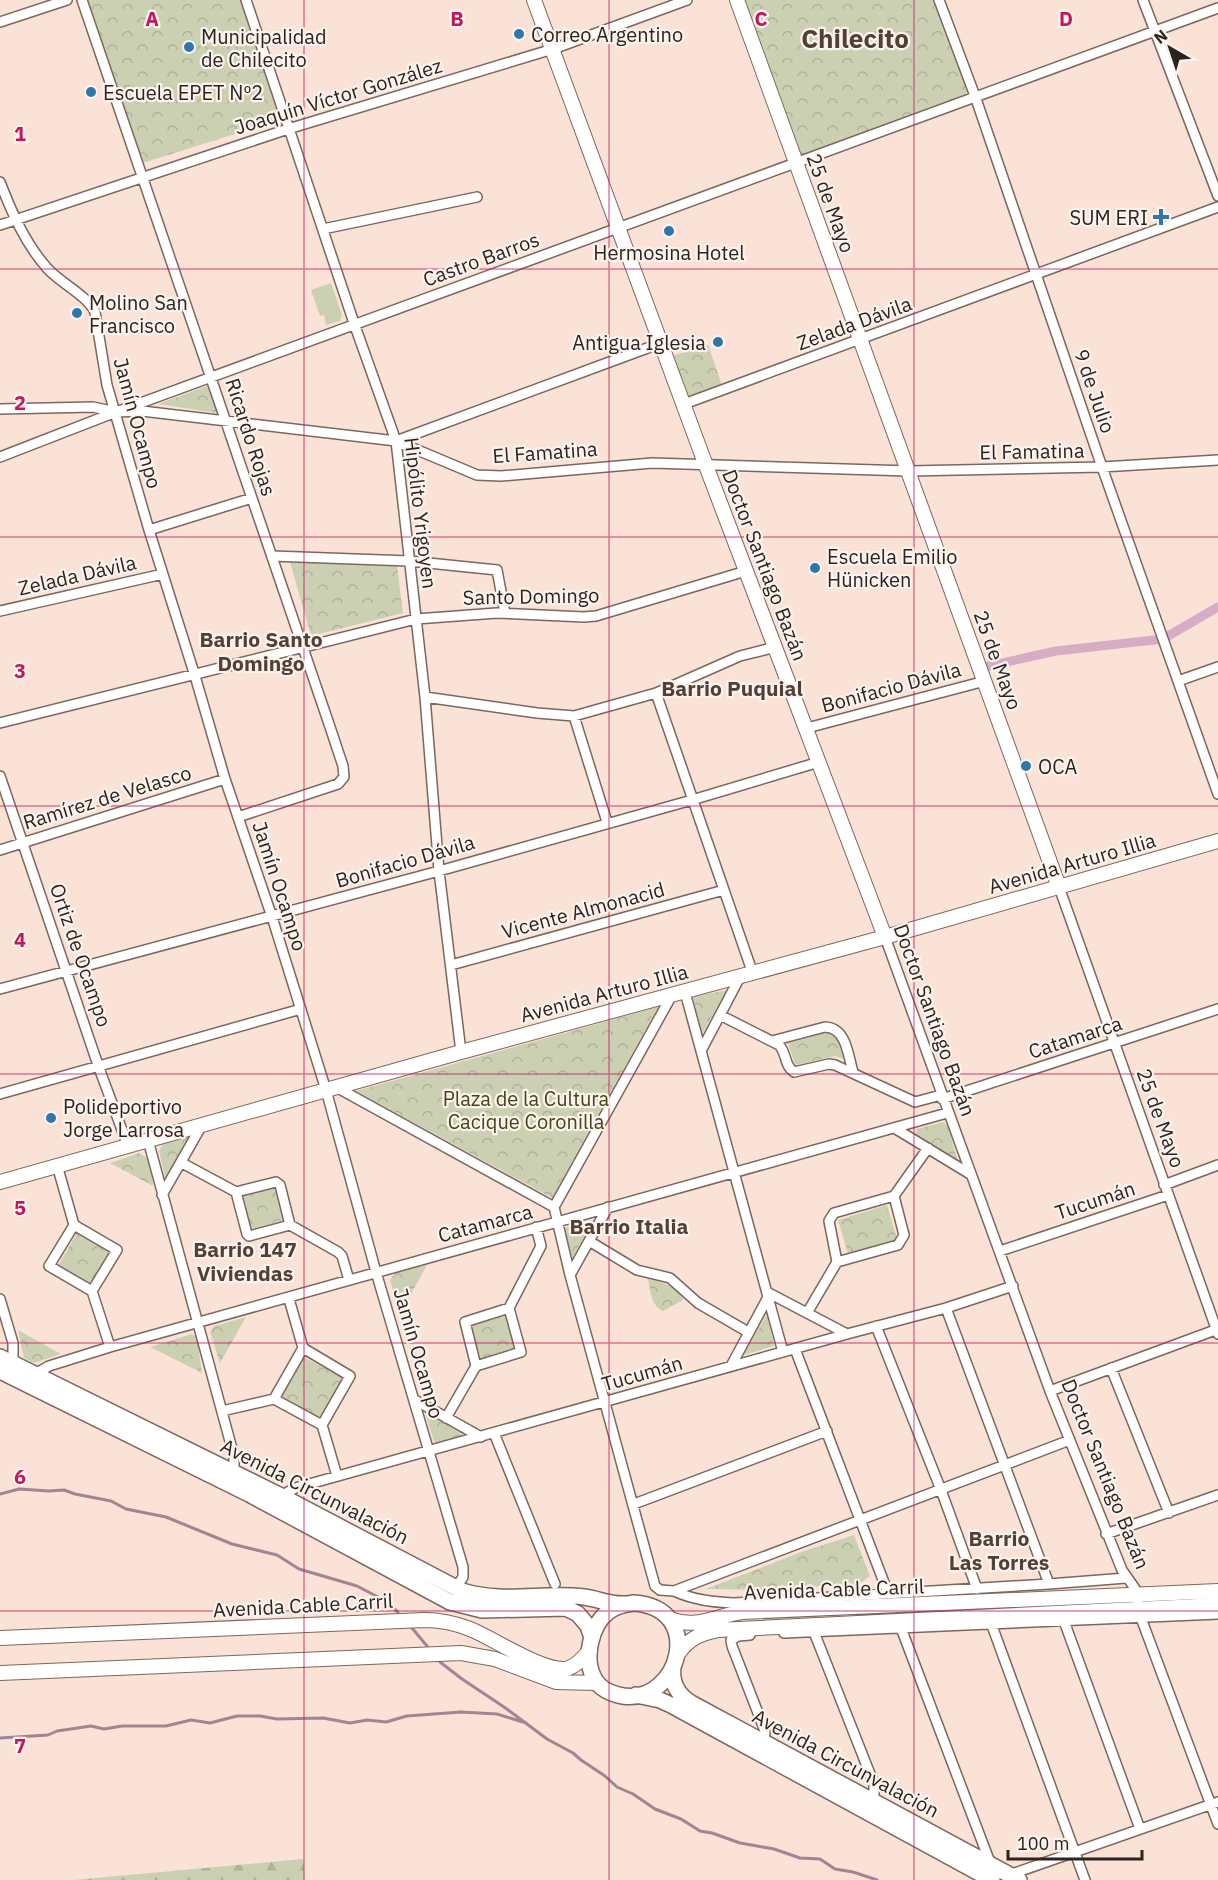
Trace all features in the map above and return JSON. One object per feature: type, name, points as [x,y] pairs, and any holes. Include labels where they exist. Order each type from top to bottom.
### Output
[{"type":"main road","name":"Doctor Santiago Bazán","points":[[534,0],[705,463],[885,937]]},
{"type":"main road","name":"25 de Mayo","points":[[737,0],[1059,887]]},
{"type":"main road","name":"Avenida Arturo Illia","points":[[0,1182],[461,1052],[746,976],[1218,841]]},
{"type":"main road","name":"Avenida Circunvalación","points":[[4,1364],[34,1374],[234,1472],[473,1595],[494,1598],[585,1597],[605,1604],[625,1604]]},
{"type":"main road","name":"Avenida Circunvalación","points":[[4,1364],[450,1602],[482,1610],[556,1608],[573,1610],[583,1620],[591,1644]]},
{"type":"main road","name":"Avenida Cable Carril","points":[[675,1661],[691,1639],[700,1634],[718,1630],[1139,1603],[1218,1591]]},
{"type":"main road","points":[[0,1674],[461,1653],[495,1659],[556,1682],[597,1683],[612,1693],[636,1695],[655,1687],[675,1661],[678,1635],[670,1619],[650,1605],[634,1603],[614,1608],[602,1618],[591,1644],[591,1668],[597,1683]]},
{"type":"main road","name":"Avenida Cable Carril","points":[[670,1619],[679,1623],[693,1624],[742,1612],[1139,1603],[1218,1605]]},
{"type":"main road","name":"Avenida Cable Carril","points":[[0,1638],[440,1620],[470,1629],[535,1662],[560,1669],[570,1668],[591,1644]]},
{"type":"main road","name":"Avenida Circunvalación","points":[[675,1661],[674,1682],[684,1698],[874,1801],[991,1872]]},
{"type":"main road","name":"Avenida Circunvalación","points":[[636,1695],[671,1705],[991,1872],[1014,1877]]},
{"type":"street","points":[[0,22],[67,0]]},
{"type":"street","name":"Ricardo Rojas","points":[[82,0],[213,377],[343,766],[344,777],[338,784],[238,817]]},
{"type":"street","name":"Hipólito Yrigoyen","points":[[246,0],[396,441],[425,697],[439,871],[461,1052]]},
{"type":"street","name":"Joaquín Víctor González","points":[[0,225],[288,129],[553,50],[687,0]]},
{"type":"street","name":"9 de Julio","points":[[939,0],[975,96],[1102,467],[1218,794]]},
{"type":"street","points":[[1143,0],[1218,196]]},
{"type":"street","name":"Castro Barros","points":[[0,457],[116,412],[1218,8]]},
{"type":"street","name":"Jamín Ocampo","points":[[0,182],[15,220],[34,251],[61,282],[91,305],[107,385],[225,779],[301,1009],[331,1088],[376,1272],[463,1567],[464,1577],[456,1588]]},
{"type":"street","points":[[323,229],[477,197]]},
{"type":"street","name":"Zelada Dávila","points":[[684,404],[1218,207]]},
{"type":"street","points":[[396,441],[661,344]]},
{"type":"street","name":"El Famatina","points":[[0,409],[93,407],[116,412],[142,411],[396,441],[477,475],[537,474],[652,463],[909,471],[1102,467],[1218,460]]},
{"type":"street","name":"Zelada Dávila","points":[[149,530],[252,498]]},
{"type":"street","points":[[272,556],[409,561],[497,570],[505,613]]},
{"type":"street","name":"Santo Domingo","points":[[0,723],[416,619],[505,613],[596,616],[746,571]]},
{"type":"street","name":"Zelada Dávila","points":[[0,611],[163,574]]},
{"type":"street","points":[[425,697],[574,716],[656,693],[740,657],[776,647]]},
{"type":"street","points":[[1178,681],[1218,667]]},
{"type":"street","name":"Bonifacio Dávila","points":[[807,728],[985,681]]},
{"type":"street","points":[[656,693],[724,890],[746,976],[720,1015],[701,1051]]},
{"type":"street","points":[[574,716],[607,822]]},
{"type":"street","name":"Bonifacio Dávila","points":[[0,989],[439,871],[819,762]]},
{"type":"street","name":"Ortiz de Ocampo","points":[[0,776],[99,1068],[128,1146]]},
{"type":"street","name":"Ramírez de Velasco","points":[[0,850],[225,779]]},
{"type":"street","name":"25 de Mayo","points":[[1059,887],[1217,1331]]},
{"type":"street","name":"Vicente Almonacid","points":[[451,965],[724,890]]},
{"type":"street","name":"Doctor Santiago Bazán","points":[[885,937],[947,1113],[1050,1390],[1106,1534],[1139,1603],[1214,1803],[1218,1824]]},
{"type":"street","points":[[678,994],[701,1051],[783,1352]]},
{"type":"street","points":[[678,994],[554,1207],[570,1275],[655,1586],[660,1590],[674,1591],[692,1599],[734,1603],[1126,1578]]},
{"type":"street","points":[[0,1094],[99,1068],[301,1009]]},
{"type":"street","name":"Catamarca","points":[[772,1041],[782,1047],[788,1067],[794,1072],[829,1064],[840,1066],[915,1102],[942,1097],[1218,1009]]},
{"type":"street","points":[[720,1015],[772,1041],[832,1027],[843,1039],[853,1072]]},
{"type":"street","points":[[331,1088],[554,1207]]},
{"type":"street","name":"Catamarca","points":[[34,1374],[49,1366],[110,1347],[290,1299],[376,1272],[897,1129],[947,1113]]},
{"type":"street","points":[[162,1195],[202,1125]]},
{"type":"street","points":[[897,1129],[970,1174]]},
{"type":"street","points":[[148,1140],[234,1456],[234,1472]]},
{"type":"street","points":[[807,1313],[837,1262],[829,1221],[834,1213],[894,1196],[928,1148]]},
{"type":"street","points":[[182,1163],[236,1192],[276,1182],[280,1185],[290,1225]]},
{"type":"street","points":[[57,1165],[74,1225],[117,1250],[92,1291]]},
{"type":"street","points":[[1164,1185],[1218,1165]]},
{"type":"street","points":[[236,1192],[249,1236],[290,1225],[339,1252],[349,1280]]},
{"type":"street","name":"Tucumán","points":[[1000,1251],[1168,1195]]},
{"type":"street","points":[[837,1262],[898,1245],[904,1235],[894,1196]]},
{"type":"street","points":[[570,1275],[608,1208]]},
{"type":"street","points":[[74,1225],[50,1266],[92,1291],[110,1347]]},
{"type":"street","points":[[446,1418],[476,1366],[521,1352],[509,1308],[541,1246],[536,1227]]},
{"type":"street","points":[[589,1241],[637,1270],[670,1278],[698,1303],[748,1332]]},
{"type":"street","name":"Tucumán","points":[[281,1496],[295,1488],[946,1308],[1013,1286]]},
{"type":"street","points":[[767,1294],[847,1334]]},
{"type":"street","points":[[731,1366],[767,1294]]},
{"type":"street","points":[[0,1299],[13,1343],[4,1364]]},
{"type":"street","points":[[290,1299],[303,1348],[350,1376],[322,1425]]},
{"type":"street","points":[[476,1366],[465,1322],[509,1308]]},
{"type":"street","points":[[946,1308],[1003,1466],[1049,1584]]},
{"type":"street","points":[[876,1326],[941,1490],[977,1589]]},
{"type":"street","points":[[1050,1390],[1217,1331]]},
{"type":"street","points":[[274,1399],[303,1348]]},
{"type":"street","points":[[795,1348],[888,1593]]},
{"type":"street","points":[[1111,1368],[1169,1513]]},
{"type":"street","points":[[222,1412],[274,1399],[322,1425],[337,1476]]},
{"type":"street","points":[[415,1400],[481,1437]]},
{"type":"street","points":[[634,1503],[827,1431]]},
{"type":"street","points":[[494,1433],[555,1584]]},
{"type":"street","points":[[674,1591],[1070,1440]]},
{"type":"street","points":[[1106,1534],[1218,1495]]},
{"type":"street","points":[[764,1743],[765,1731],[732,1646],[731,1640],[738,1636],[1064,1621],[1139,1603],[1218,1614]]},
{"type":"street","points":[[1064,1621],[1140,1829]]},
{"type":"street","points":[[991,1623],[1084,1880]]},
{"type":"street","points":[[901,1628],[991,1872]]},
{"type":"street","points":[[814,1632],[873,1784],[874,1801]]},
{"type":"street","points":[[1014,1877],[1074,1852],[1214,1803]]},
{"type":"green space","points":[[85,0],[242,0],[282,119],[143,163]]},
{"type":"green space","points":[[742,0],[935,0],[970,93],[800,157]]},
{"type":"green space","points":[[331,283],[342,315],[340,321],[326,325],[324,315],[320,316],[311,290]]},
{"type":"green space","points":[[708,345],[722,385],[687,396],[672,356]]},
{"type":"green space","points":[[210,385],[217,413],[158,404]]},
{"type":"green space","points":[[290,562],[397,566],[403,613],[311,636]]},
{"type":"green space","points":[[727,990],[702,1034],[693,997]]},
{"type":"green space","name":"Plaza de la Cultura Cacique Coronilla","points":[[658,1007],[552,1198],[356,1091]]},
{"type":"green space","points":[[827,1033],[837,1038],[844,1059],[835,1056],[795,1065],[788,1043]]},
{"type":"green space","points":[[943,1122],[948,1126],[958,1162],[915,1135],[917,1129]]},
{"type":"green space","points":[[191,1135],[166,1182],[159,1151],[163,1143]]},
{"type":"green space","points":[[139,1153],[150,1160],[153,1186],[110,1163]]},
{"type":"green space","points":[[274,1187],[283,1220],[251,1229],[243,1196]]},
{"type":"green space","points":[[887,1205],[897,1239],[848,1254],[838,1220]]},
{"type":"green space","points":[[594,1220],[572,1258],[564,1228]]},
{"type":"green space","points":[[77,1233],[109,1252],[89,1285],[58,1266]]},
{"type":"green space","points":[[427,1265],[400,1314],[390,1280],[397,1271]]},
{"type":"green space","points":[[648,1279],[673,1288],[683,1300],[663,1311],[659,1309],[652,1298]]},
{"type":"green space","points":[[505,1314],[516,1350],[481,1360],[470,1324]]},
{"type":"green space","points":[[767,1314],[774,1346],[743,1355]]},
{"type":"green space","points":[[246,1317],[220,1363],[210,1332],[214,1326]]},
{"type":"green space","points":[[18,1330],[61,1354],[34,1363],[24,1358]]},
{"type":"green space","points":[[192,1334],[197,1337],[202,1373],[150,1347]]},
{"type":"green space","points":[[302,1356],[344,1379],[321,1420],[279,1397]]},
{"type":"green space","points":[[424,1410],[471,1436],[438,1445],[434,1441]]},
{"type":"green space","points":[[854,1535],[870,1576],[859,1584],[766,1590],[706,1589],[801,1552]]},
{"type":"green space","points":[[303,1859],[305,1880],[74,1880]]},
{"type":"waterway","points":[[980,668],[1056,651],[1163,639],[1218,607]]},
{"type":"waterway","points":[[0,1494],[19,1489],[64,1490],[111,1501],[126,1509],[166,1517],[232,1544],[277,1555],[299,1569],[357,1586],[380,1598],[398,1612]]},
{"type":"waterway","points":[[412,1628],[427,1646]]},
{"type":"waterway","points":[[440,1662],[547,1739],[573,1753],[617,1787],[633,1794],[655,1809],[681,1819],[700,1831],[740,1843],[774,1849],[800,1858],[820,1859],[835,1869],[877,1880]]},
{"type":"waterway","points":[[0,1738],[48,1735],[57,1731],[91,1726],[104,1729],[122,1726],[166,1726],[191,1720],[210,1723],[237,1716],[277,1719],[323,1718],[350,1723],[367,1720],[386,1722],[407,1716],[461,1712],[497,1714],[526,1723]]},
{"type":"place","name":"Correo Argentino","points":[[519,34]]},
{"type":"place","name":"Municipalidad de Chilecito","points":[[189,47]]},
{"type":"place","name":"Escuela EPET Nº2","points":[[91,92]]},
{"type":"place","name":"SUM ERI","points":[[1161,217]]},
{"type":"place","name":"Hermosina Hotel","points":[[669,231]]},
{"type":"place","name":"Molino San Francisco","points":[[77,313]]},
{"type":"place","name":"Antigua Iglesia","points":[[718,342]]},
{"type":"place","name":"Escuela Emilio Hünicken","points":[[815,568]]},
{"type":"place","name":"OCA","points":[[1026,766]]},
{"type":"place","name":"Polideportivo Jorge Larrosa","points":[[51,1118]]},
{"type":"district","name":"Chilecito","points":[[855,38]]},
{"type":"district","name":"Barrio Santo Domingo","points":[[261,651]]},
{"type":"district","name":"Barrio Puquial","points":[[732,688]]},
{"type":"district","name":"Barrio Italia","points":[[629,1226]]},
{"type":"district","name":"Barrio 147 Viviendas","points":[[245,1261]]},
{"type":"district","name":"Barrio Las Torres","points":[[999,1550]]}]
